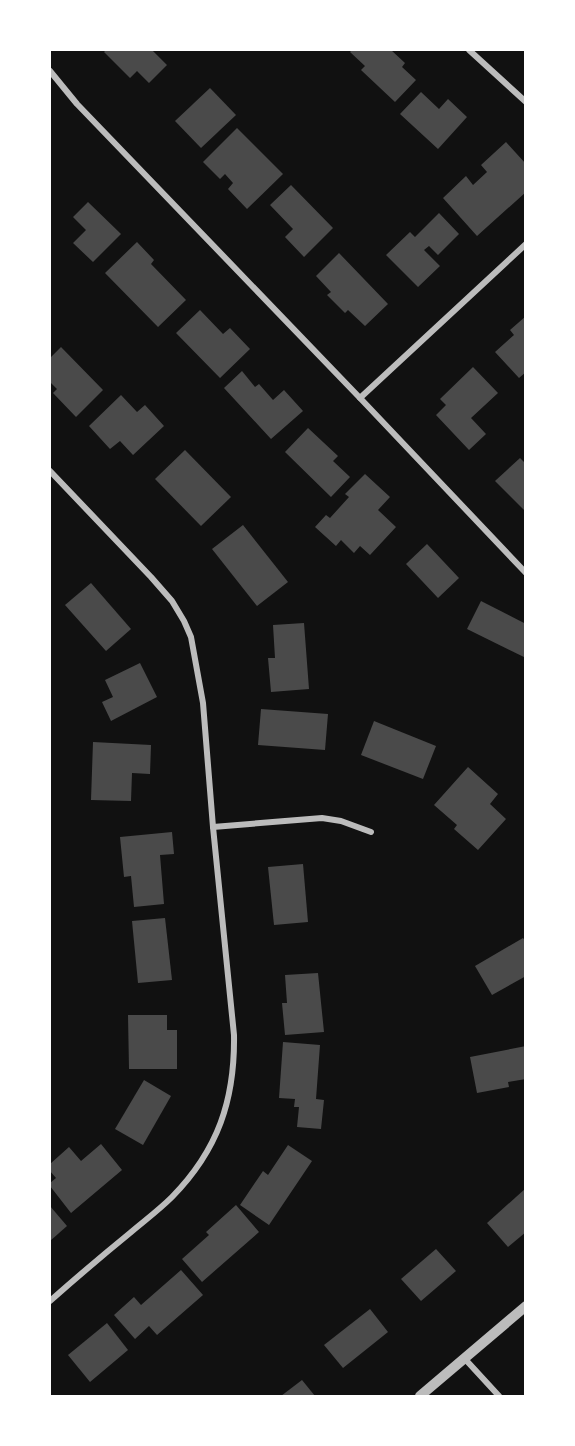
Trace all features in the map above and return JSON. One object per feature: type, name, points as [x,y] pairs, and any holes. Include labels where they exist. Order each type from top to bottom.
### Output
[{"type":"street","points":[[469,50],[525,102]]},
{"type":"street","points":[[50,71],[77,104],[525,573]]},
{"type":"street","points":[[360,398],[525,244]]},
{"type":"street","points":[[50,471],[172,601],[191,637],[203,703],[234,1035],[233,1077],[229,1098],[221,1124],[199,1167],[170,1199],[50,1301]]},
{"type":"street","points":[[213,827],[322,818],[341,821],[371,832]]},
{"type":"street","points":[[420,1396],[525,1306]]},
{"type":"street","points":[[465,1359],[499,1396]]},
{"type":"building","points":[[106,50],[152,50],[167,65],[149,83],[137,71],[130,78],[104,52]]},
{"type":"building","points":[[352,50],[391,50],[405,63],[402,67],[416,80],[395,102],[361,70],[365,66],[350,52]]},
{"type":"building","points":[[210,88],[236,115],[201,148],[175,121]]},
{"type":"building","points":[[421,92],[439,109],[448,99],[467,117],[438,149],[400,114]]},
{"type":"building","points":[[237,128],[283,174],[247,209],[228,189],[233,183],[225,174],[220,179],[203,162]]},
{"type":"building","points":[[506,142],[526,164],[526,192],[477,236],[443,198],[466,176],[473,185],[487,172],[481,165]]},
{"type":"building","points":[[291,185],[333,228],[304,257],[285,237],[293,229],[270,205]]},
{"type":"building","points":[[88,202],[121,234],[93,262],[73,243],[86,230],[73,217]]},
{"type":"building","points":[[439,213],[459,234],[438,255],[429,246],[424,250],[440,266],[418,287],[386,255],[410,232],[415,237]]},
{"type":"building","points":[[137,242],[154,260],[151,264],[186,300],[158,327],[105,273]]},
{"type":"building","points":[[339,253],[388,304],[365,326],[348,310],[345,313],[327,295],[331,292],[316,276]]},
{"type":"building","points":[[200,310],[223,334],[230,328],[250,349],[220,378],[176,333]]},
{"type":"building","points":[[526,316],[526,372],[519,378],[495,352],[514,335],[510,330]]},
{"type":"building","points":[[61,347],[103,390],[76,417],[53,393],[57,389],[50,382],[50,358]]},
{"type":"building","points":[[473,367],[498,393],[471,418],[486,434],[469,450],[436,415],[446,405],[440,399]]},
{"type":"building","points":[[242,371],[255,387],[259,384],[273,400],[284,390],[303,411],[271,439],[224,388]]},
{"type":"building","points":[[121,395],[137,412],[145,405],[164,426],[133,455],[120,441],[110,449],[89,426]]},
{"type":"building","points":[[308,428],[338,456],[333,461],[350,477],[331,497],[285,452]]},
{"type":"building","points":[[185,450],[231,497],[201,526],[155,479]]},
{"type":"building","points":[[520,458],[526,464],[526,512],[495,481]]},
{"type":"building","points":[[365,474],[390,497],[378,510],[396,527],[370,555],[360,546],[354,553],[341,540],[336,546],[315,527],[326,515],[330,518],[349,497],[345,494]]},
{"type":"building","points":[[243,525],[288,582],[257,606],[212,549]]},
{"type":"building","points":[[427,544],[459,578],[438,598],[406,564]]},
{"type":"building","points":[[91,583],[131,629],[106,651],[65,605]]},
{"type":"building","points":[[481,601],[526,624],[526,658],[467,629]]},
{"type":"building","points":[[304,623],[309,689],[271,692],[268,658],[275,658],[273,625]]},
{"type":"building","points":[[140,663],[157,697],[111,721],[102,702],[113,697],[105,680]]},
{"type":"building","points":[[261,709],[328,714],[325,750],[258,745]]},
{"type":"building","points":[[374,721],[436,746],[423,779],[361,755]]},
{"type":"building","points":[[93,742],[151,745],[150,774],[132,773],[131,801],[91,800]]},
{"type":"building","points":[[468,767],[498,794],[490,804],[506,819],[478,850],[454,829],[457,825],[434,805]]},
{"type":"building","points":[[172,832],[174,854],[160,855],[164,904],[134,907],[131,876],[124,877],[120,837]]},
{"type":"building","points":[[303,864],[308,922],[274,925],[268,867]]},
{"type":"building","points":[[165,918],[172,980],[138,983],[132,921]]},
{"type":"building","points":[[523,938],[526,942],[526,976],[492,995],[475,966]]},
{"type":"building","points":[[318,973],[324,1032],[285,1035],[282,1003],[287,1003],[285,975]]},
{"type":"building","points":[[128,1015],[167,1015],[167,1030],[177,1030],[177,1069],[129,1069]]},
{"type":"building","points":[[283,1042],[320,1045],[316,1099],[324,1100],[321,1129],[297,1127],[299,1107],[294,1107],[295,1099],[279,1098]]},
{"type":"building","points":[[526,1046],[526,1079],[508,1082],[509,1087],[477,1093],[470,1057]]},
{"type":"building","points":[[144,1080],[171,1096],[143,1145],[115,1129]]},
{"type":"building","points":[[101,1144],[122,1170],[71,1213],[50,1186],[56,1178],[50,1171],[50,1164],[69,1147],[81,1161]]},
{"type":"building","points":[[288,1145],[312,1161],[269,1225],[240,1205],[263,1171],[268,1175]]},
{"type":"building","points":[[526,1188],[526,1232],[508,1247],[487,1223]]},
{"type":"building","points":[[236,1205],[259,1232],[202,1282],[182,1259],[209,1235],[206,1232]]},
{"type":"building","points":[[50,1206],[67,1226],[50,1241]]},
{"type":"building","points":[[436,1249],[456,1271],[421,1301],[401,1279]]},
{"type":"building","points":[[181,1270],[203,1295],[157,1335],[149,1326],[135,1339],[114,1315],[134,1297],[141,1305]]},
{"type":"building","points":[[370,1309],[388,1332],[343,1368],[324,1345]]},
{"type":"building","points":[[107,1323],[128,1350],[90,1382],[68,1355]]},
{"type":"building","points":[[302,1380],[315,1396],[281,1396]]}]
